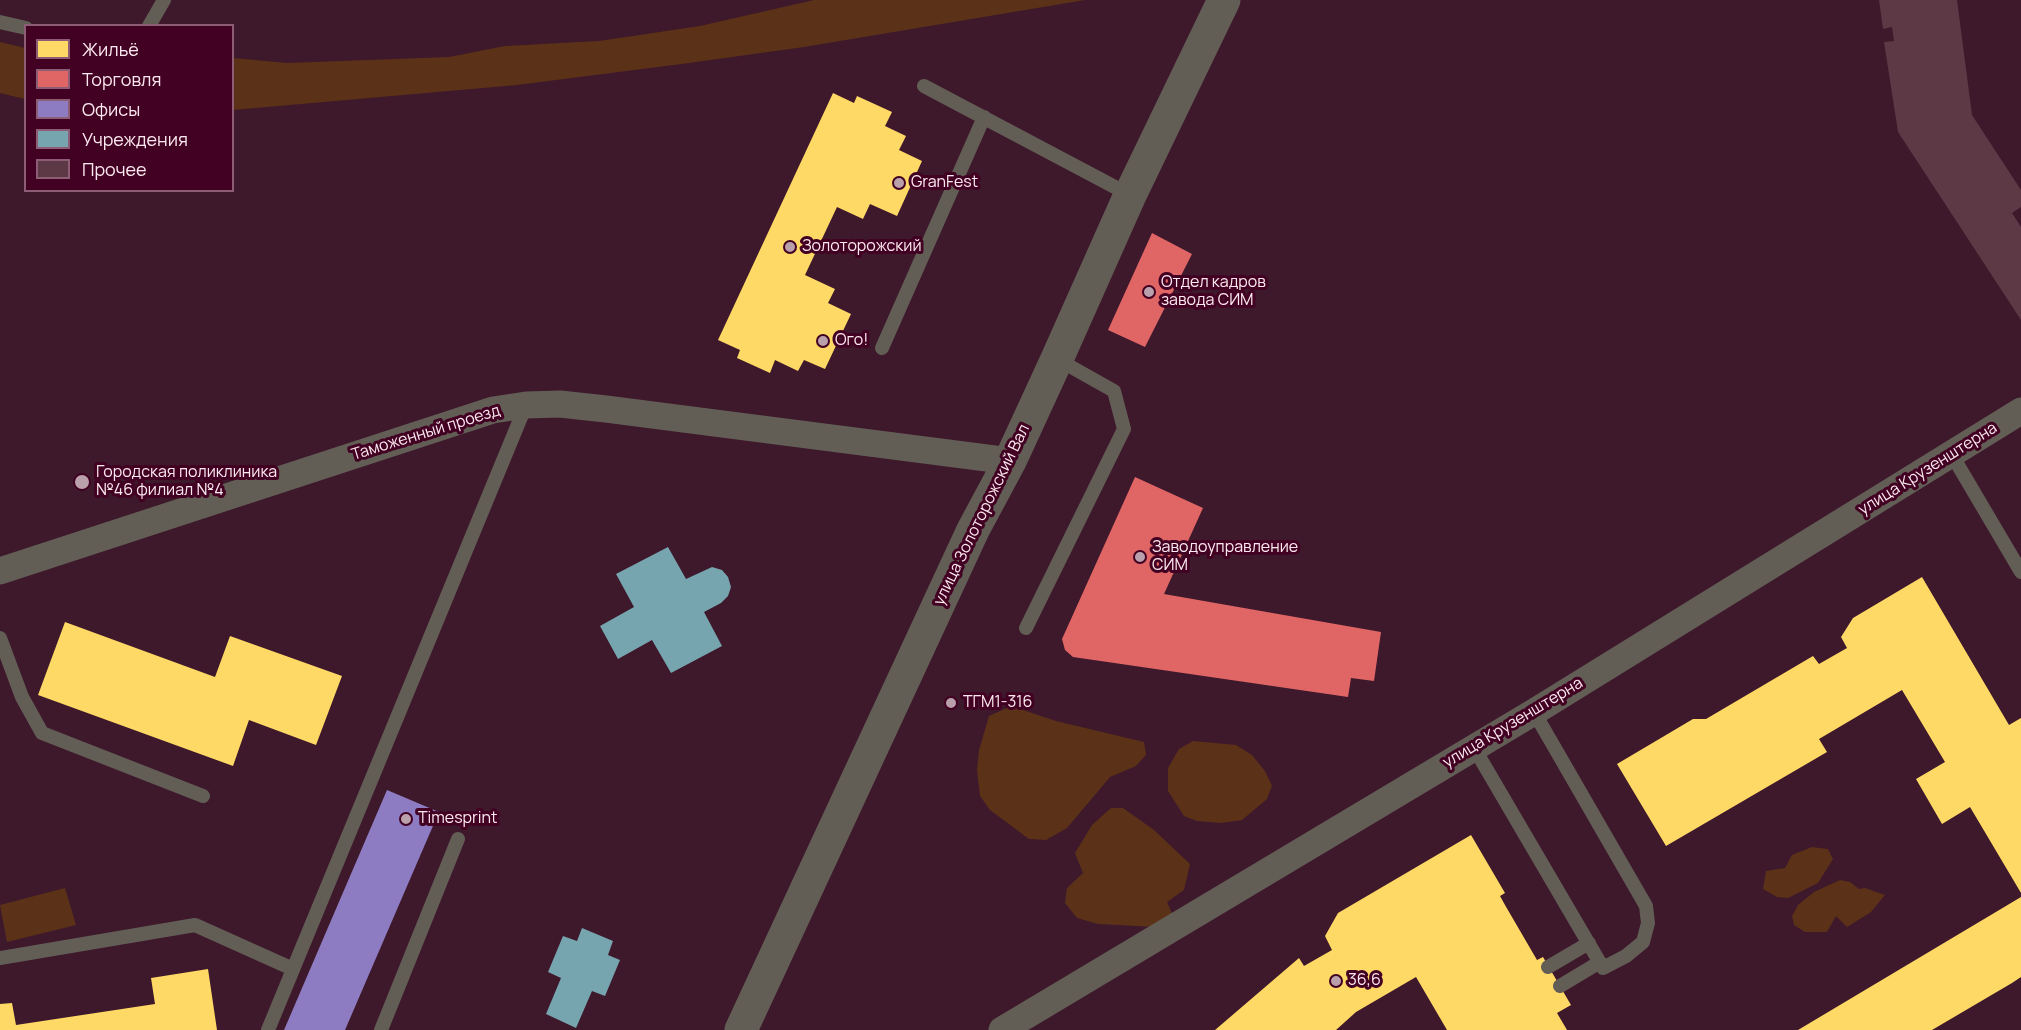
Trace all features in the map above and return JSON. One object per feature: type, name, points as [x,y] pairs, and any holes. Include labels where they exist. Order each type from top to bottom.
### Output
[{"type":"street","name":"улица Золоторожский Вал","points":[[746,1028],[973,530],[1010,461],[1130,195],[1224,0]]},
{"type":"street","name":"Таможенный проезд","points":[[0,572],[493,410],[526,405],[560,404],[606,409],[1010,461]]},
{"type":"street","name":"улица Крузенштерна","points":[[1002,1030],[1473,746],[1534,712],[2021,411]]},
{"type":"lane","points":[[149,24],[164,0]]},
{"type":"lane","points":[[0,22],[24,28]]},
{"type":"lane","points":[[924,86],[1130,195]]},
{"type":"lane","points":[[882,348],[984,117]]},
{"type":"lane","points":[[1026,628],[1124,429],[1114,391],[1057,359]]},
{"type":"lane","points":[[268,1030],[526,405]]},
{"type":"lane","points":[[1952,455],[2021,572]]},
{"type":"lane","points":[[0,638],[22,697],[42,733],[203,796]]},
{"type":"lane","points":[[1473,746],[1603,968],[1626,956],[1642,942],[1648,923],[1646,906],[1534,712]]},
{"type":"lane","points":[[381,1030],[458,839]]},
{"type":"lane","points":[[0,958],[195,925],[293,969]]},
{"type":"lane","points":[[1548,967],[1589,944]]},
{"type":"lane","points":[[1560,986],[1600,962]]},
{"type":"shaded area","points":[[814,0],[1085,0],[804,47],[689,63],[517,85],[234,110],[234,58],[287,63],[449,57],[505,46],[599,41],[700,26]]},
{"type":"shaded area","points":[[0,42],[24,48],[24,99],[0,93]]},
{"type":"shaded area","points":[[1011,706],[1056,721],[1144,742],[1146,755],[1136,766],[1110,777],[1067,828],[1046,840],[1029,839],[990,810],[980,796],[977,770],[979,750],[989,716]]},
{"type":"shaded area","points":[[1193,741],[1236,745],[1252,755],[1265,771],[1272,786],[1267,799],[1242,820],[1221,823],[1197,821],[1184,816],[1168,791],[1168,768],[1179,749]]},
{"type":"shaded area","points":[[1111,808],[1123,808],[1154,830],[1190,864],[1184,890],[1167,902],[1174,918],[1156,927],[1098,924],[1077,918],[1065,903],[1067,888],[1083,873],[1075,853],[1092,825]]},
{"type":"shaded area","points":[[1812,847],[1828,849],[1833,859],[1818,883],[1788,898],[1777,897],[1763,889],[1766,871],[1785,868],[1792,855]]},
{"type":"shaded area","points":[[1840,880],[1850,882],[1859,889],[1865,888],[1885,895],[1871,912],[1847,927],[1836,916],[1827,932],[1805,932],[1794,925],[1792,916],[1798,905],[1814,892]]},
{"type":"shaded area","points":[[65,888],[76,925],[7,942],[0,905]]},
{"type":"building: Жильё","name":"Золоторожский","points":[[833,93],[854,103],[857,96],[892,112],[885,126],[906,136],[899,150],[922,161],[897,216],[870,204],[863,219],[837,207],[805,275],[835,289],[828,303],[851,314],[825,369],[804,360],[798,371],[775,360],[770,373],[737,358],[740,350],[718,340]]},
{"type":"building: Жильё","points":[[1922,577],[2009,725],[2021,718],[2021,893],[1970,807],[1942,824],[1916,779],[1945,762],[1902,690],[1819,739],[1827,752],[1666,846],[1617,764],[1693,719],[1706,719],[1813,656],[1819,664],[1847,648],[1841,637],[1853,618]]},
{"type":"building: Жильё","points":[[65,622],[215,677],[230,636],[342,676],[316,745],[249,720],[233,766],[38,695]]},
{"type":"building: Жильё","points":[[1471,835],[1505,893],[1500,896],[1537,960],[1543,957],[1571,1005],[1557,1013],[1567,1030],[1447,1030],[1416,977],[1356,1012],[1336,1030],[1215,1030],[1299,958],[1304,966],[1332,950],[1325,936],[1338,913]]},
{"type":"building: Жильё","points":[[2021,897],[2021,977],[2012,983],[1932,1030],[1798,1030]]},
{"type":"building: Жильё","points":[[208,969],[217,1030],[0,1030],[0,1004],[12,1003],[16,1025],[155,1004],[151,978]]},
{"type":"building: Торговля","name":"Отдел кадров завода СИМ","points":[[1152,233],[1192,254],[1145,347],[1108,330]]},
{"type":"building: Торговля","name":"Заводоуправление СИМ","points":[[1135,477],[1203,508],[1164,594],[1381,632],[1374,681],[1351,678],[1348,697],[1073,657],[1065,650],[1062,639]]},
{"type":"building: Офисы","points":[[387,790],[439,812],[345,1030],[284,1030]]},
{"type":"building: Учреждения","points":[[668,547],[686,579],[712,567],[722,570],[728,577],[731,587],[728,596],[721,603],[704,612],[722,646],[671,673],[652,640],[618,659],[600,626],[634,607],[616,574]]},
{"type":"building: Учреждения","points":[[582,928],[613,941],[608,955],[620,960],[605,996],[592,991],[576,1028],[546,1014],[561,978],[548,972],[563,936],[577,941]]},
{"type":"building: Прочее","points":[[1879,0],[1957,0],[1972,115],[2021,190],[2021,207],[2012,213],[2021,227],[2021,320],[1898,132],[1884,42],[1894,41],[1892,27],[1883,29]]},
{"type":"place","name":"GranFest","points":[[899,183]]},
{"type":"place","name":"Золоторожский","points":[[790,247]]},
{"type":"place","name":"Отдел кадров завода СИМ","points":[[1149,292]]},
{"type":"place","name":"Ого!","points":[[823,341]]},
{"type":"place","name":"Городская поликлиника №46 филиал №4","points":[[82,482]]},
{"type":"place","name":"Заводоуправление СИМ","points":[[1140,557]]},
{"type":"place","name":"ТГМ1-316","points":[[951,703]]},
{"type":"place","name":"Timesprint","points":[[406,819]]},
{"type":"place","name":"36,6","points":[[1336,981]]}]
